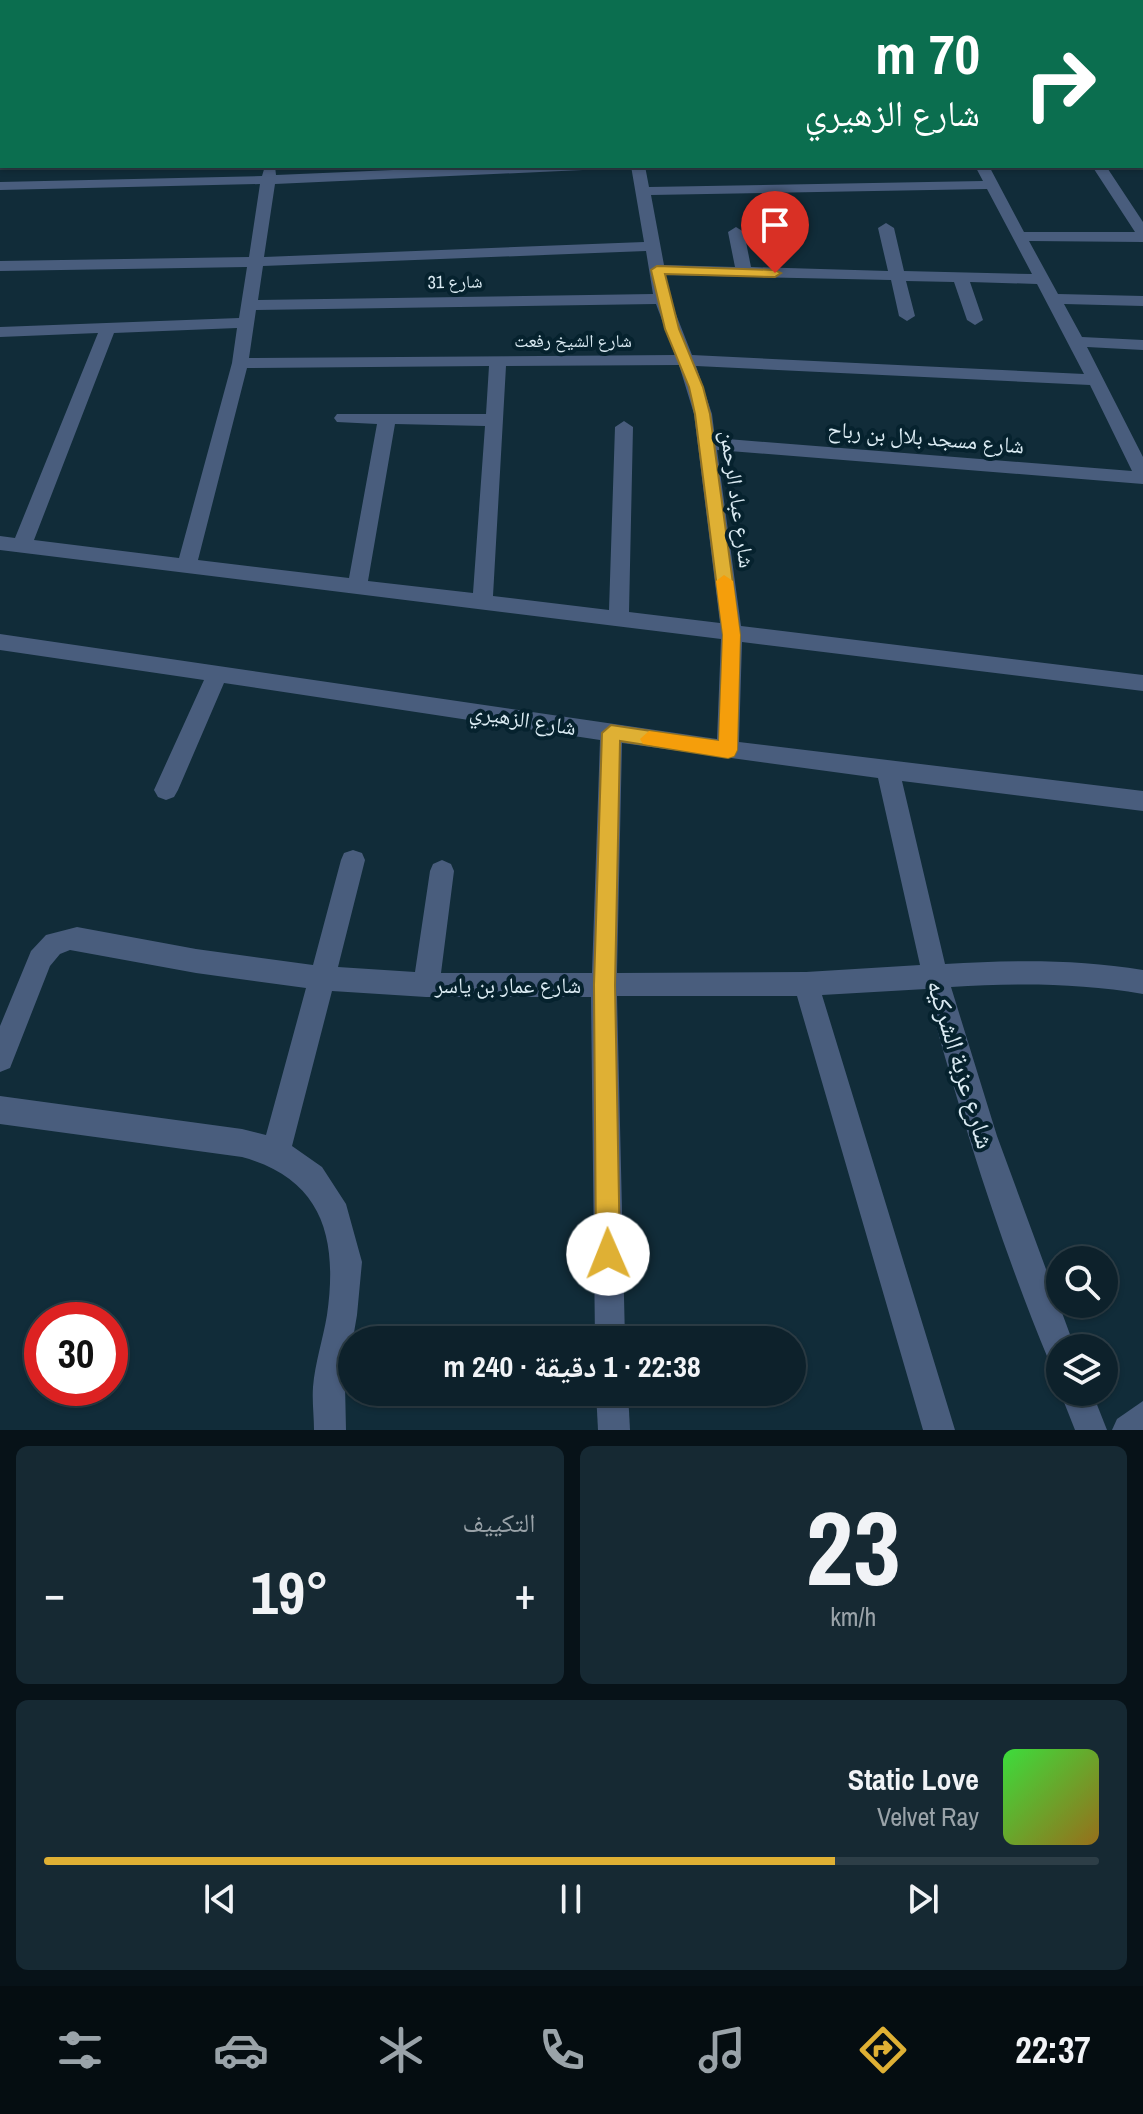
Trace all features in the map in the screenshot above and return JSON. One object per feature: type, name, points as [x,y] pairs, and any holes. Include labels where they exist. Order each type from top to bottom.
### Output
[{"type":"street","points":[[0,186],[269,173],[493,168]]},
{"type":"street","name":"شارع عباد الرحمن","points":[[638,168],[662,299],[696,387],[706,443],[732,635],[728,750]]},
{"type":"street","points":[[983,168],[1054,299],[1143,476]]},
{"type":"street","points":[[1100,168],[1143,235]]},
{"type":"street","points":[[187,566],[240,363],[269,173]]},
{"type":"street","points":[[643,191],[757,183],[992,185]]},
{"type":"street","points":[[886,228],[907,316]]},
{"type":"street","points":[[736,232],[744,273]]},
{"type":"street","points":[[1019,236],[1143,235]]},
{"type":"street","points":[[0,266],[255,262],[653,246]]},
{"type":"street","points":[[657,270],[1043,279]]},
{"type":"street","points":[[961,278],[975,320]]},
{"type":"street","name":"شارع 31","points":[[0,332],[108,328],[247,314],[662,299]]},
{"type":"street","points":[[1054,299],[1143,301]]},
{"type":"street","points":[[22,546],[108,328]]},
{"type":"street","points":[[1076,342],[1143,345]]},
{"type":"street","name":"شارع الشيخ رفعت","points":[[240,363],[686,360],[1096,380]]},
{"type":"street","points":[[482,603],[498,361]]},
{"type":"street","points":[[343,418],[494,420]]},
{"type":"street","points":[[357,588],[387,418]]},
{"type":"street","points":[[619,621],[624,427]]},
{"type":"street","points":[[1121,430],[1143,431]]},
{"type":"street","name":"شارع مسجد بلال بن رباح","points":[[706,443],[1143,476]]},
{"type":"street","points":[[0,543],[1143,683]]},
{"type":"street","name":"شارع الزهيري","points":[[0,642],[728,750],[1143,801]]},
{"type":"street","points":[[166,790],[218,673]]},
{"type":"street","points":[[610,1326],[604,985],[611,733]]},
{"type":"street","name":"شارع عزبة الشركيه","points":[[888,770],[933,974],[972,1108],[1054,1334]]},
{"type":"street","points":[[276,1152],[353,860]]},
{"type":"street","points":[[426,985],[442,871]]},
{"type":"street","name":"شارع عمار بن ياسر","points":[[0,1059],[40,959],[48,946],[62,939],[77,938],[196,961],[321,978],[426,985],[806,984],[1020,971],[1109,976],[1143,982]]},
{"type":"street","points":[[806,984],[939,1430]]},
{"type":"street","points":[[0,1110],[242,1143],[276,1152],[312,1177],[336,1214],[347,1262],[342,1315],[329,1385],[330,1430]]},
{"type":"street","points":[[613,1406],[614,1430]]},
{"type":"street","points":[[1082,1406],[1091,1430]]},
{"type":"street","points":[[1128,1430],[1143,1417]]},
{"type":"slow traffic","points":[[649,739],[728,750],[732,635],[724,581]]},
{"type":"route","points":[[608,1254],[604,985],[611,733],[728,750],[732,635],[703,414],[696,387],[662,299],[657,270],[775,273]]}]
